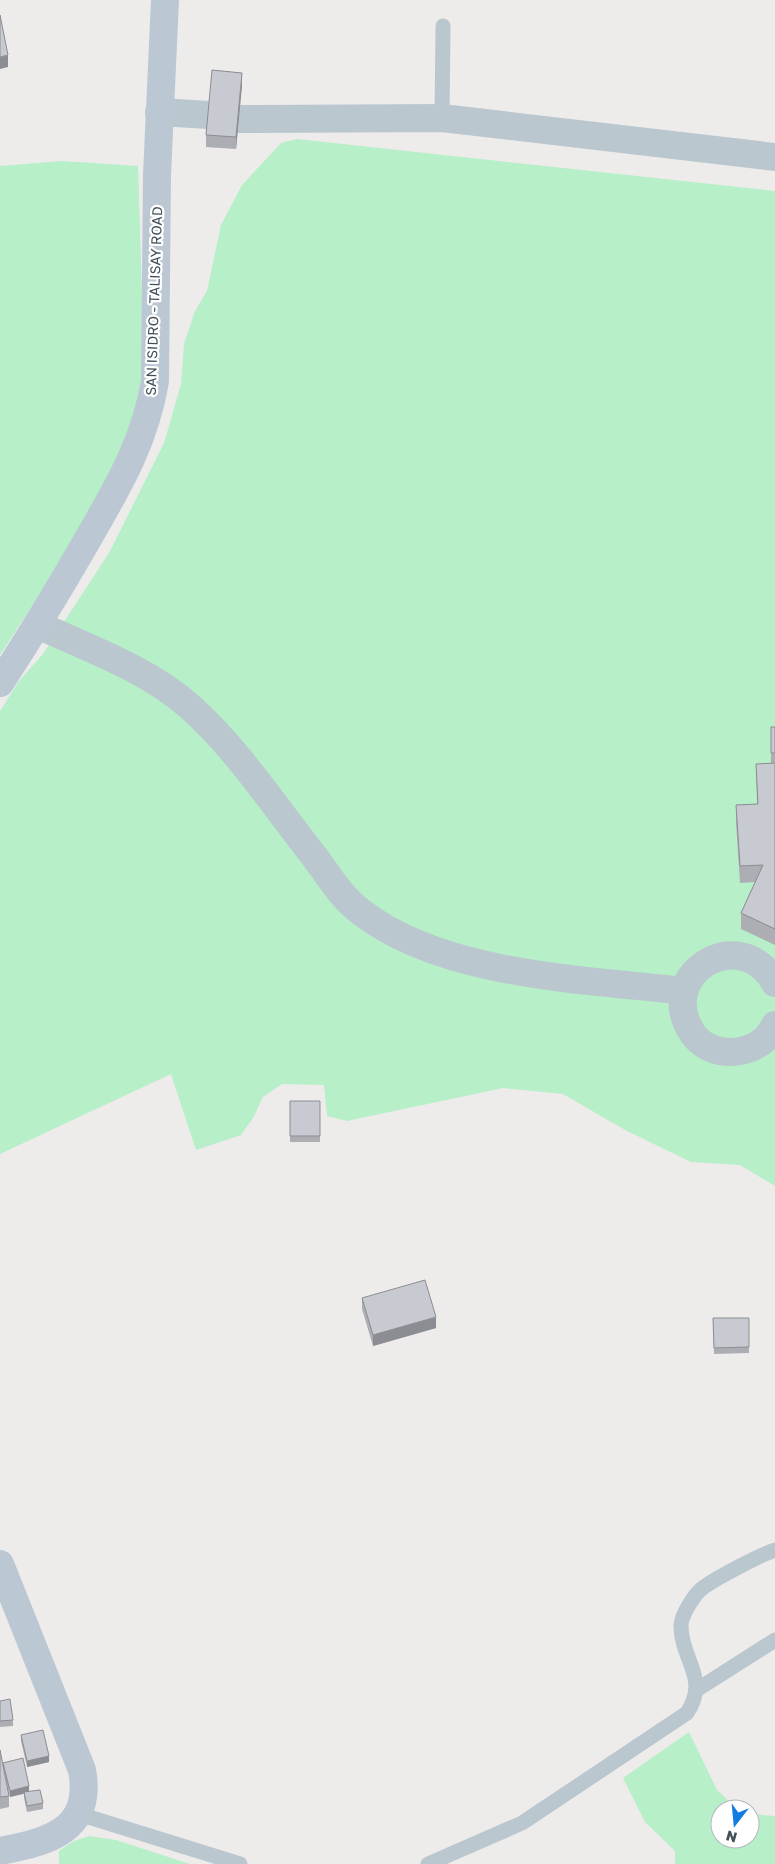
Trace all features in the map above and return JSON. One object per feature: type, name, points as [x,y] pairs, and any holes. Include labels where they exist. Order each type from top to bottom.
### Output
[{"type":"street","name":"SAN ISIDRO - TALISAY ROAD","points":[[0,683],[38,624],[105,509],[139,444],[150,412],[155,381],[159,112],[164,0]]},
{"type":"street","points":[[159,112],[209,115]]},
{"type":"street","points":[[239,119],[442,118],[775,157]]},
{"type":"street","points":[[38,624],[133,670],[189,706],[242,764],[340,892],[361,912],[383,927],[433,948],[489,966],[684,990]]},
{"type":"street","points":[[775,984],[759,964],[745,957],[730,955],[714,958],[701,966],[690,977],[684,990],[682,1008],[686,1024],[696,1038],[709,1048],[726,1053],[743,1052],[759,1045],[771,1033],[775,1025]]},
{"type":"street","points":[[0,1564],[82,1770],[84,1790],[79,1814],[69,1827],[44,1840],[0,1852]]},
{"type":"lane","points":[[442,118],[443,26]]},
{"type":"lane","points":[[428,1864],[522,1822],[687,1713],[695,1701],[698,1689],[682,1634],[682,1617],[702,1588],[775,1550]]},
{"type":"lane","points":[[698,1689],[775,1640]]},
{"type":"lane","points":[[79,1814],[240,1864]]},
{"type":"green space","points":[[297,139],[775,191],[775,1186],[740,1165],[691,1162],[625,1130],[563,1094],[503,1088],[347,1121],[327,1116],[324,1085],[282,1084],[263,1097],[253,1118],[241,1135],[196,1150],[171,1074],[0,1154],[0,711],[19,681],[43,654],[109,553],[164,443],[181,384],[184,344],[195,311],[207,291],[221,225],[242,185],[281,143]]},
{"type":"green space","points":[[62,161],[138,166],[145,391],[122,453],[65,555],[0,655],[0,166]]},
{"type":"green space","points":[[689,1732],[717,1790],[726,1799],[710,1799],[710,1849],[760,1849],[760,1815],[775,1816],[775,1864],[675,1864],[675,1851],[645,1822],[623,1778]]},
{"type":"green space","points":[[89,1836],[116,1840],[190,1864],[59,1864],[59,1851],[74,1841]]},
{"type":"building","points":[[0,15],[8,55],[0,57]]},
{"type":"building","points":[[212,70],[242,73],[236,137],[206,135]]},
{"type":"building","points":[[771,727],[775,727],[775,753],[771,753]]},
{"type":"building","points":[[775,763],[775,929],[741,913],[763,865],[740,866],[736,805],[758,804],[756,764]]},
{"type":"building","points":[[290,1101],[320,1101],[320,1136],[290,1136]]},
{"type":"building","points":[[425,1280],[436,1317],[373,1335],[362,1298]]},
{"type":"building","points":[[713,1318],[749,1318],[749,1347],[714,1348]]},
{"type":"building","points":[[10,1699],[13,1720],[0,1721],[0,1701]]},
{"type":"building","points":[[43,1730],[49,1756],[27,1761],[21,1735]]},
{"type":"building","points":[[0,1750],[9,1796],[0,1797]]},
{"type":"building","points":[[23,1758],[29,1786],[10,1791],[3,1763]]},
{"type":"building","points":[[40,1790],[43,1803],[27,1806],[24,1792]]}]
